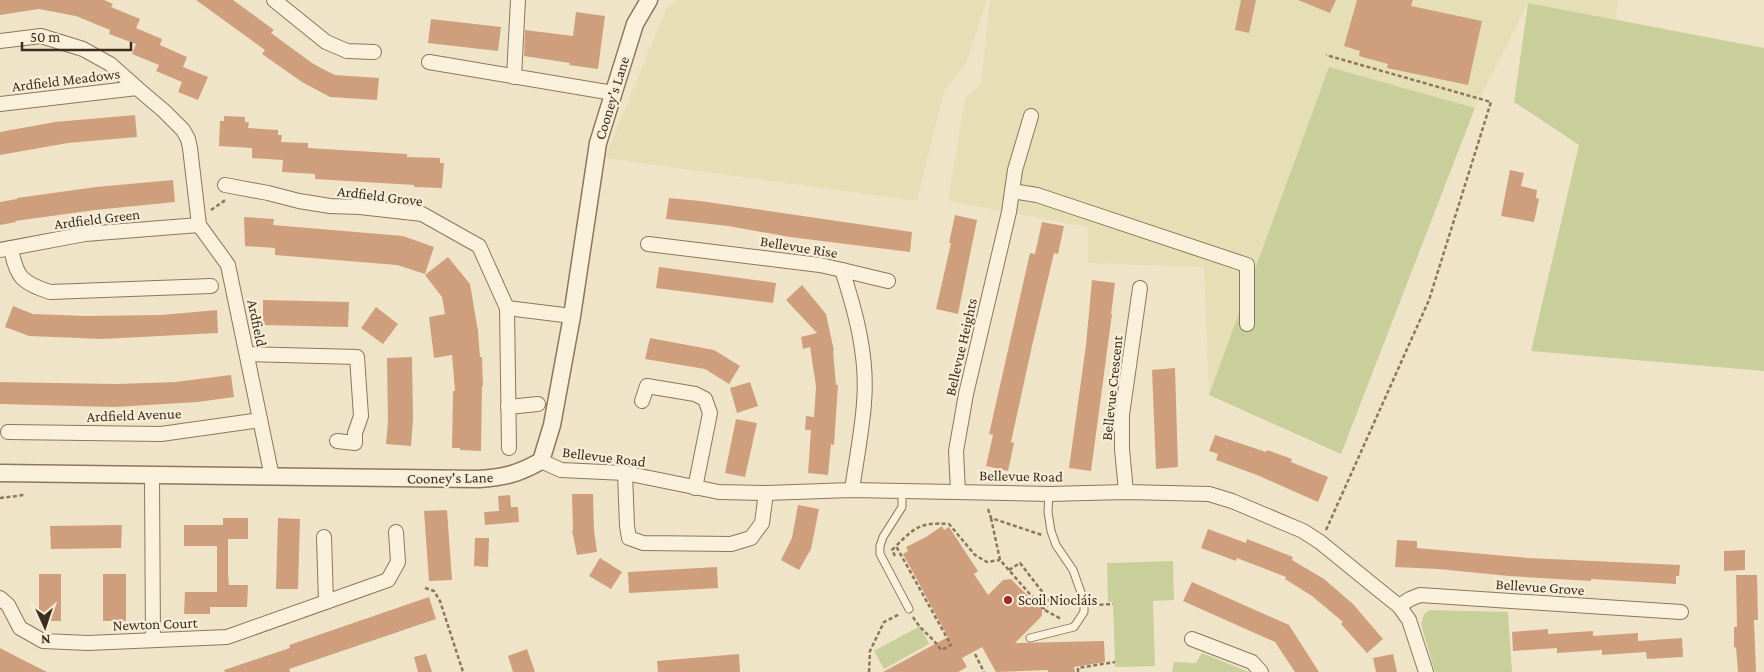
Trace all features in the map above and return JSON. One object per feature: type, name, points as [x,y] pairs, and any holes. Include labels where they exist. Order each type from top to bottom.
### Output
[{"type":"street","points":[[274,0],[326,42],[348,51],[374,52]]},
{"type":"street","points":[[514,77],[518,0]]},
{"type":"street","name":"Cooney's Lane","points":[[0,473],[479,479],[505,477],[541,462],[552,425],[572,316],[598,143],[635,24],[649,0]]},
{"type":"street","name":"Ardfield Meadows","points":[[0,41],[41,36],[83,49],[110,64],[183,130],[190,148],[194,185]]},
{"type":"street","points":[[429,62],[613,93]]},
{"type":"street","name":"Ardfield Meadows","points":[[0,104],[137,88]]},
{"type":"street","name":"Bellevue Heights","points":[[958,492],[956,451],[966,394],[1009,212],[1015,170],[1031,116]]},
{"type":"street","name":"Ardfield","points":[[194,185],[198,220],[228,265],[272,477]]},
{"type":"street","name":"Ardfield Grove","points":[[225,185],[330,206],[422,214],[479,246],[507,308],[508,448]]},
{"type":"street","points":[[1012,191],[1037,196],[1248,265],[1247,324]]},
{"type":"street","name":"Ardfield Green","points":[[5,249],[85,234],[198,220]]},
{"type":"street","name":"Bellevue Rise","points":[[648,244],[820,265],[842,270],[860,333],[864,366],[864,402],[852,490]]},
{"type":"street","points":[[5,249],[20,276],[33,286],[50,292],[211,286]]},
{"type":"street","points":[[842,270],[888,281]]},
{"type":"street","name":"Bellevue Crescent","points":[[1126,492],[1122,449],[1122,416],[1140,288]]},
{"type":"street","points":[[507,308],[572,316]]},
{"type":"street","points":[[247,354],[358,357],[361,416],[355,433],[355,443],[337,441]]},
{"type":"street","points":[[642,401],[647,386],[695,394],[705,399],[710,413],[695,488]]},
{"type":"street","points":[[508,407],[538,404]]},
{"type":"street","name":"Ardfield Avenue","points":[[8,432],[161,434],[260,420]]},
{"type":"street","name":"Bellevue Road","points":[[541,462],[561,470],[625,473],[719,492],[852,490],[1049,494],[1126,492],[1209,494],[1232,501],[1303,532],[1320,542],[1399,606],[1409,620],[1426,672]]},
{"type":"street","points":[[625,473],[629,538],[644,543],[731,544],[752,538],[762,522],[766,492]]},
{"type":"street","points":[[152,476],[153,640]]},
{"type":"street","name":"Newton Court","points":[[0,598],[8,605],[20,628],[44,641],[88,643],[227,637],[388,580],[398,562],[396,532]]},
{"type":"street","points":[[324,536],[326,602]]},
{"type":"street","name":"Bellevue Grove","points":[[1399,606],[1420,595],[1681,612]]},
{"type":"street","points":[[1192,639],[1252,662],[1261,672]]},
{"type":"lane","points":[[902,491],[902,507],[883,537],[880,554],[910,609]]},
{"type":"lane","points":[[1030,638],[1074,627],[1084,612],[1084,601],[1073,570],[1056,545],[1048,512],[1049,494]]},
{"type":"path","points":[[1320,542],[1429,300],[1491,102],[1326,55]]},
{"type":"path","points":[[198,220],[227,199],[225,185]]},
{"type":"path","points":[[0,498],[24,495]]},
{"type":"path","points":[[988,508],[1000,560],[1043,609],[1074,627]]},
{"type":"path","points":[[991,518],[1054,537]]},
{"type":"path","points":[[869,672],[870,651],[884,622],[910,609],[919,627],[937,642],[942,650],[951,645],[896,546],[910,532],[925,524],[948,524],[975,555],[987,562],[1000,560]]},
{"type":"path","points":[[1009,570],[1020,563],[1051,603],[1043,609]]},
{"type":"path","points":[[425,588],[434,591],[440,600],[463,672]]},
{"type":"path","points":[[1099,605],[1113,604]]},
{"type":"path","points":[[976,654],[984,672]]},
{"type":"path","points":[[1078,672],[1078,668],[1115,662]]},
{"type":"shaded area","points":[[677,0],[987,0],[966,64],[944,91],[917,201],[605,158],[666,9]]},
{"type":"shaded area","points":[[990,0],[1619,0],[1615,20],[1528,3],[1475,108],[1329,67],[1209,395],[1204,267],[1088,263],[1088,227],[948,201],[965,99],[981,83]]},
{"type":"green space","points":[[1528,3],[1764,48],[1764,371],[1531,351],[1579,145],[1514,102]]},
{"type":"green space","points":[[1329,67],[1475,108],[1341,454],[1209,395]]},
{"type":"green space","points":[[1173,561],[1174,600],[1153,601],[1155,666],[1115,667],[1113,602],[1108,602],[1107,563]]},
{"type":"green space","points":[[1430,610],[1508,612],[1512,672],[1435,672],[1421,624],[1424,614]]},
{"type":"green space","points":[[920,626],[929,644],[884,669],[874,651]]},
{"type":"green space","points":[[1202,653],[1249,672],[1172,672],[1174,662],[1196,663]]},
{"type":"building","points":[[0,0],[104,0],[113,4],[111,7],[140,19],[136,28],[162,39],[160,45],[187,57],[183,67],[208,77],[198,100],[178,92],[182,82],[156,71],[159,65],[132,54],[136,44],[109,34],[110,30],[76,16],[39,9],[0,15]]},
{"type":"building","points":[[196,0],[233,0],[274,30],[271,33],[323,69],[335,75],[379,78],[377,100],[330,97],[302,82],[262,54],[265,50]]},
{"type":"building","points":[[1241,0],[1256,0],[1249,33],[1235,30]]},
{"type":"building","points":[[1298,0],[1336,0],[1330,13]]},
{"type":"building","points":[[1357,0],[1413,0],[1411,6],[1482,21],[1468,85],[1387,68],[1388,64],[1359,56],[1360,51],[1344,46]]},
{"type":"building","points":[[576,12],[605,16],[598,69],[524,56],[525,30],[573,36]]},
{"type":"building","points":[[431,19],[501,27],[498,51],[428,43]]},
{"type":"building","points":[[135,115],[137,137],[68,143],[0,155],[0,132],[55,122]]},
{"type":"building","points":[[224,116],[245,117],[245,122],[249,122],[248,128],[278,130],[278,135],[282,135],[281,142],[308,143],[308,148],[440,158],[440,163],[444,163],[442,188],[315,179],[315,174],[282,172],[283,160],[252,158],[252,148],[219,146],[220,121],[224,121]]},
{"type":"building","points":[[1510,170],[1524,173],[1521,186],[1537,190],[1536,198],[1539,199],[1534,222],[1501,216]]},
{"type":"building","points":[[173,180],[175,202],[95,210],[15,221],[0,225],[0,202],[96,187]]},
{"type":"building","points":[[669,198],[912,232],[910,252],[666,219]]},
{"type":"building","points":[[955,215],[977,220],[958,314],[936,309],[951,243],[949,243]]},
{"type":"building","points":[[244,217],[274,219],[273,225],[403,236],[434,247],[425,274],[397,265],[275,255],[275,248],[245,246]]},
{"type":"building","points":[[1042,222],[1064,226],[1058,254],[1054,253],[1032,346],[1011,442],[1014,443],[1008,471],[986,466],[993,435],[989,434],[1030,253],[1035,254]]},
{"type":"building","points":[[448,257],[470,284],[478,331],[480,357],[482,357],[483,386],[481,451],[452,448],[453,391],[455,391],[452,355],[434,358],[429,317],[445,314],[442,297],[425,275]]},
{"type":"building","points":[[659,267],[776,283],[773,303],[656,288]]},
{"type":"building","points":[[1092,280],[1115,283],[1091,471],[1069,468],[1086,345]]},
{"type":"building","points":[[802,285],[826,314],[834,351],[836,385],[838,385],[834,445],[831,444],[828,475],[808,473],[811,430],[805,430],[806,416],[814,417],[816,386],[810,347],[803,349],[801,337],[817,333],[786,300]]},
{"type":"building","points":[[263,300],[349,302],[348,327],[263,325]]},
{"type":"building","points":[[13,306],[33,314],[86,316],[161,315],[217,310],[218,333],[102,339],[29,336],[5,327]]},
{"type":"building","points":[[376,307],[398,324],[383,344],[361,328]]},
{"type":"building","points":[[650,338],[714,350],[740,366],[729,384],[705,369],[645,359]]},
{"type":"building","points":[[412,357],[413,419],[411,446],[386,444],[388,422],[387,358]]},
{"type":"building","points":[[1175,368],[1178,467],[1156,469],[1152,370]]},
{"type":"building","points":[[231,375],[234,397],[198,402],[114,407],[0,404],[0,382],[116,384],[175,382]]},
{"type":"building","points":[[750,382],[758,406],[737,413],[730,388]]},
{"type":"building","points":[[736,419],[757,423],[745,477],[725,473]]},
{"type":"building","points":[[1215,435],[1292,459],[1291,462],[1328,477],[1318,502],[1257,475],[1216,460],[1218,454],[1209,451]]},
{"type":"building","points":[[572,494],[593,494],[597,552],[577,555],[572,530]]},
{"type":"building","points":[[510,495],[511,507],[518,507],[519,522],[485,525],[484,512],[499,511],[498,496]]},
{"type":"building","points":[[798,505],[819,509],[811,549],[799,570],[781,560],[792,538]]},
{"type":"building","points":[[447,510],[452,580],[429,581],[424,511]]},
{"type":"building","points":[[223,518],[248,518],[248,539],[228,539],[229,585],[248,585],[247,607],[210,607],[210,614],[184,614],[185,592],[217,592],[217,546],[184,546],[184,525],[223,525]]},
{"type":"building","points":[[278,518],[300,519],[298,589],[276,589]]},
{"type":"building","points":[[122,525],[121,548],[51,549],[50,526]]},
{"type":"building","points":[[942,526],[944,530],[949,527],[978,571],[974,574],[988,595],[1003,580],[1011,579],[1042,610],[1040,618],[1015,643],[1104,641],[1105,662],[1074,667],[1075,672],[1048,672],[1048,670],[996,672],[982,647],[962,658],[967,667],[958,672],[883,672],[948,637],[903,554],[908,551],[906,547]]},
{"type":"building","points":[[1208,529],[1246,543],[1247,539],[1293,557],[1292,560],[1324,579],[1353,604],[1383,639],[1367,653],[1341,624],[1343,622],[1312,596],[1285,579],[1286,577],[1237,558],[1236,561],[1201,548]]},
{"type":"building","points":[[475,538],[489,538],[488,567],[474,566]]},
{"type":"building","points":[[1397,540],[1417,541],[1417,548],[1528,558],[1680,565],[1679,576],[1676,576],[1676,584],[1591,579],[1591,581],[1395,567]]},
{"type":"building","points":[[1745,550],[1745,570],[1724,571],[1724,551]]},
{"type":"building","points":[[600,558],[622,572],[611,589],[589,576]]},
{"type":"building","points":[[717,567],[718,588],[629,593],[628,572]]},
{"type":"building","points":[[39,574],[61,574],[61,621],[39,621]]},
{"type":"building","points":[[103,574],[126,574],[126,621],[103,621]]},
{"type":"building","points":[[1736,575],[1757,575],[1758,620],[1754,620],[1756,672],[1738,672],[1736,647],[1734,648],[1734,627],[1737,627]]},
{"type":"building","points":[[1192,582],[1289,625],[1319,672],[1295,672],[1275,642],[1183,601]]},
{"type":"building","points":[[429,597],[436,619],[289,669],[290,672],[225,672],[224,670],[290,648],[289,645]]},
{"type":"building","points":[[1548,629],[1548,634],[1593,631],[1593,636],[1638,633],[1638,641],[1682,638],[1683,657],[1647,659],[1646,652],[1602,655],[1602,650],[1557,653],[1557,648],[1513,651],[1512,632]]},
{"type":"building","points":[[0,648],[21,659],[47,672],[0,672]]},
{"type":"building","points":[[527,649],[535,672],[513,672],[508,656]]},
{"type":"building","points":[[426,654],[432,672],[418,672],[414,657]]},
{"type":"building","points":[[739,654],[740,672],[658,672],[657,661]]},
{"type":"building","points":[[1393,654],[1397,672],[1376,672],[1373,658]]},
{"type":"place","name":"Scoil Niocláis","points":[[1008,600]]}]
